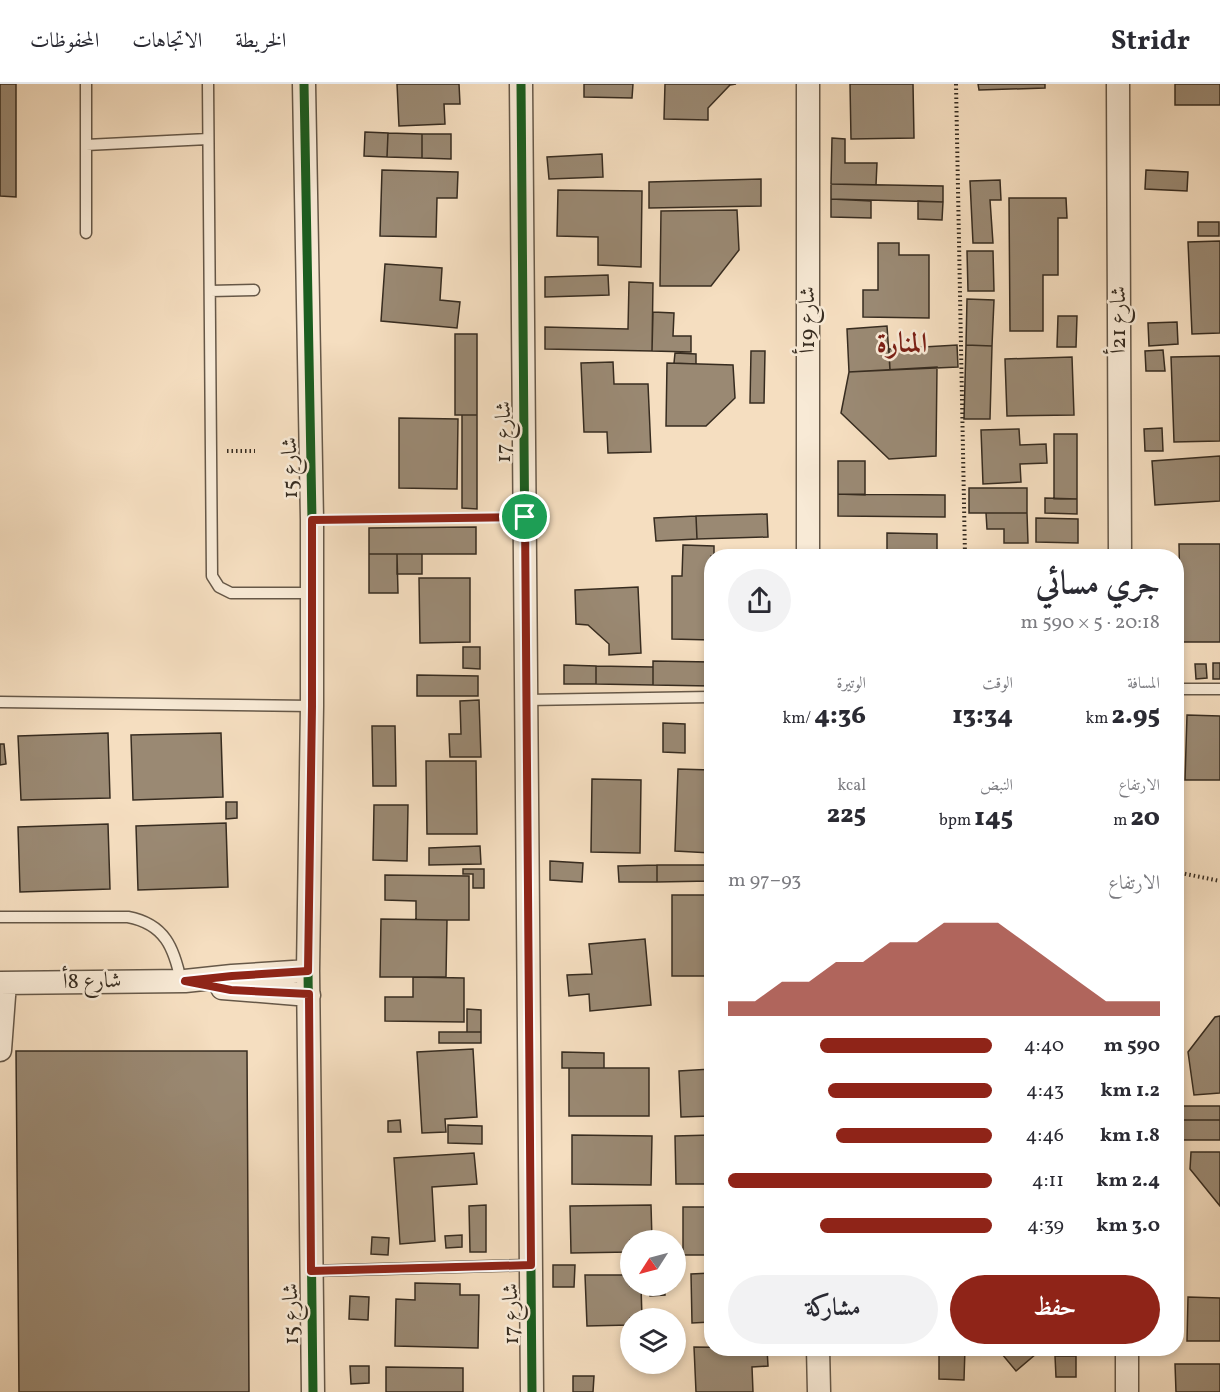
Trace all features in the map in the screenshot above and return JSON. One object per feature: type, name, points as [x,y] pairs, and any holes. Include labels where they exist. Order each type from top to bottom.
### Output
[{"type":"street","name":"شارع 15","points":[[304,84],[312,520],[308,971],[313,1392]]},
{"type":"street","name":"شارع 17","points":[[521,84],[532,1392]]},
{"type":"street","name":"شارع 19أ","points":[[807,84],[808,549]]},
{"type":"street","name":"شارع 21أ","points":[[1118,84],[1120,549]]},
{"type":"street","name":"شارع 8أ","points":[[2,983],[183,981],[308,971]]},
{"type":"street","name":"شارع 8أ","points":[[183,981],[231,990],[309,994]]},
{"type":"street","points":[[0,1050],[2,983]]},
{"type":"street","points":[[818,1356],[819,1392]]},
{"type":"street","points":[[1127,1356],[1127,1392]]},
{"type":"lane","points":[[86,84],[86,233]]},
{"type":"lane","points":[[208,84],[212,576],[224,591],[231,593],[312,592]]},
{"type":"lane","points":[[86,144],[208,139]]},
{"type":"lane","points":[[210,291],[254,290]]},
{"type":"lane","points":[[1184,689],[1220,689]]},
{"type":"lane","points":[[526,700],[704,697]]},
{"type":"lane","points":[[0,702],[312,706]]},
{"type":"lane","points":[[0,917],[128,917],[138,919],[154,927],[167,940],[175,955],[183,981]]},
{"type":"lane","points":[[311,1271],[531,1265]]},
{"type":"path","points":[[956,84],[965,549]]},
{"type":"path","points":[[211,450],[255,451]]},
{"type":"path","points":[[312,520],[525,517]]},
{"type":"path","points":[[1184,874],[1220,881]]},
{"type":"building","points":[[0,84],[16,84],[16,197],[0,196]]},
{"type":"building","points":[[397,84],[459,84],[460,104],[444,104],[445,124],[399,126]]},
{"type":"building","points":[[584,84],[633,84],[632,98],[584,97]]},
{"type":"building","points":[[665,84],[736,84],[730,85],[708,108],[708,120],[664,119]]},
{"type":"building","points":[[850,84],[913,84],[914,138],[851,139]]},
{"type":"building","points":[[978,84],[1045,84],[1045,88],[979,90]]},
{"type":"building","points":[[1175,84],[1220,84],[1220,105],[1175,105]]},
{"type":"building","points":[[365,132],[388,133],[387,157],[364,156]]},
{"type":"building","points":[[388,133],[422,134],[422,158],[387,157]]},
{"type":"building","points":[[422,134],[451,134],[451,159],[422,158]]},
{"type":"building","points":[[832,138],[845,139],[845,163],[877,163],[876,185],[831,184]]},
{"type":"building","points":[[602,154],[603,177],[549,179],[547,157]]},
{"type":"building","points":[[382,170],[458,172],[457,198],[437,198],[436,237],[380,236]]},
{"type":"building","points":[[1146,170],[1188,172],[1187,191],[1145,189]]},
{"type":"building","points":[[761,179],[761,206],[649,208],[649,182]]},
{"type":"building","points":[[1000,180],[1001,200],[990,200],[993,243],[973,243],[970,181]]},
{"type":"building","points":[[831,184],[943,186],[943,202],[831,199]]},
{"type":"building","points":[[558,190],[642,191],[641,267],[598,265],[598,237],[557,236]]},
{"type":"building","points":[[1009,198],[1066,198],[1067,218],[1058,218],[1058,275],[1043,275],[1043,331],[1010,331]]},
{"type":"building","points":[[831,199],[871,201],[871,218],[831,217]]},
{"type":"building","points":[[918,201],[943,202],[942,220],[918,219]]},
{"type":"building","points":[[737,210],[739,250],[711,286],[660,286],[661,211]]},
{"type":"building","points":[[1198,222],[1219,222],[1219,236],[1198,236]]},
{"type":"building","points":[[1220,241],[1220,333],[1192,334],[1188,242]]},
{"type":"building","points":[[878,243],[899,243],[899,255],[929,255],[929,318],[863,317],[863,290],[878,290]]},
{"type":"building","points":[[967,251],[993,251],[994,291],[968,291]]},
{"type":"building","points":[[385,264],[442,268],[440,300],[460,302],[457,328],[381,321]]},
{"type":"building","points":[[608,275],[609,295],[545,297],[545,277]]},
{"type":"building","points":[[629,282],[653,283],[652,351],[545,349],[545,327],[628,329]]},
{"type":"building","points":[[967,299],[994,300],[992,346],[966,345]]},
{"type":"building","points":[[653,312],[674,313],[673,336],[691,336],[691,352],[652,351]]},
{"type":"building","points":[[1058,316],[1077,316],[1076,347],[1057,347]]},
{"type":"building","points":[[1177,322],[1178,344],[1149,346],[1148,323]]},
{"type":"building","points":[[887,326],[890,370],[849,372],[847,329]]},
{"type":"building","points":[[455,334],[477,334],[477,415],[455,415]]},
{"type":"building","points":[[957,345],[958,367],[890,370],[889,349]]},
{"type":"building","points":[[966,345],[992,346],[990,419],[964,419]]},
{"type":"building","points":[[1163,350],[1165,371],[1146,371],[1145,351]]},
{"type":"building","points":[[751,351],[765,351],[764,403],[750,403]]},
{"type":"building","points":[[675,353],[696,354],[696,364],[674,363]]},
{"type":"building","points":[[1220,356],[1220,441],[1174,442],[1171,357]]},
{"type":"building","points":[[1072,357],[1074,415],[1007,416],[1005,359]]},
{"type":"building","points":[[613,362],[614,384],[648,384],[651,452],[608,453],[607,432],[584,432],[581,363]]},
{"type":"building","points":[[667,363],[733,365],[735,398],[706,426],[666,426]]},
{"type":"building","points":[[937,367],[936,456],[889,459],[841,413],[849,372]]},
{"type":"building","points":[[462,415],[477,415],[477,509],[462,508]]},
{"type":"building","points":[[399,418],[458,419],[457,489],[399,488]]},
{"type":"building","points":[[1162,428],[1163,451],[1145,451],[1144,429]]},
{"type":"building","points":[[1019,429],[1020,445],[1046,444],[1047,463],[1020,464],[1021,482],[983,484],[981,430]]},
{"type":"building","points":[[1054,434],[1077,434],[1077,499],[1054,499]]},
{"type":"building","points":[[1220,456],[1220,501],[1155,505],[1152,461]]},
{"type":"building","points":[[838,461],[865,461],[865,495],[838,494]]},
{"type":"building","points":[[969,488],[1027,488],[1027,513],[969,513]]},
{"type":"building","points":[[838,494],[945,495],[945,517],[838,516]]},
{"type":"building","points":[[1045,498],[1077,499],[1077,514],[1045,513]]},
{"type":"building","points":[[986,513],[1027,513],[1028,543],[1004,543],[1004,529],[987,529]]},
{"type":"building","points":[[767,514],[768,537],[697,539],[696,516]]},
{"type":"building","points":[[696,516],[697,539],[656,541],[654,518]]},
{"type":"building","points":[[1036,518],[1078,519],[1078,543],[1036,542]]},
{"type":"building","points":[[476,527],[476,554],[369,554],[369,528]]},
{"type":"building","points":[[887,533],[937,534],[937,549],[887,549]]},
{"type":"building","points":[[1179,544],[1220,544],[1220,642],[1184,642],[1184,549],[1179,549]]},
{"type":"building","points":[[683,545],[714,546],[714,549],[704,549],[704,640],[672,639],[672,576],[682,576]]},
{"type":"building","points":[[369,554],[397,554],[398,593],[369,593]]},
{"type":"building","points":[[397,554],[422,554],[422,574],[397,574]]},
{"type":"building","points":[[419,578],[470,578],[470,642],[420,643]]},
{"type":"building","points":[[638,587],[641,653],[609,655],[609,644],[588,625],[576,624],[575,590]]},
{"type":"building","points":[[463,647],[480,647],[480,669],[463,668]]},
{"type":"building","points":[[653,661],[704,662],[704,686],[653,685]]},
{"type":"building","points":[[1213,663],[1220,663],[1220,679],[1213,679]]},
{"type":"building","points":[[1195,664],[1206,664],[1207,678],[1196,679]]},
{"type":"building","points":[[564,665],[596,666],[596,684],[564,684]]},
{"type":"building","points":[[596,666],[653,667],[653,685],[596,684]]},
{"type":"building","points":[[417,675],[478,676],[478,696],[417,696]]},
{"type":"building","points":[[479,700],[481,757],[450,757],[449,734],[461,734],[460,701]]},
{"type":"building","points":[[1187,715],[1220,716],[1220,780],[1185,780]]},
{"type":"building","points":[[663,723],[685,724],[685,753],[663,752]]},
{"type":"building","points":[[372,726],[395,726],[396,786],[373,786]]},
{"type":"building","points":[[108,733],[110,798],[21,800],[18,736]]},
{"type":"building","points":[[221,733],[223,797],[133,800],[131,735]]},
{"type":"building","points":[[0,744],[4,744],[6,764],[0,765]]},
{"type":"building","points":[[426,761],[476,761],[477,834],[427,834]]},
{"type":"building","points":[[678,769],[704,770],[704,853],[675,851]]},
{"type":"building","points":[[592,779],[641,780],[640,853],[591,852]]},
{"type":"building","points":[[226,802],[237,802],[237,818],[226,819]]},
{"type":"building","points":[[374,805],[408,805],[407,861],[373,860]]},
{"type":"building","points":[[226,823],[228,887],[138,890],[136,826]]},
{"type":"building","points":[[108,824],[110,889],[20,892],[18,827]]},
{"type":"building","points":[[480,846],[481,864],[429,865],[429,848]]},
{"type":"building","points":[[550,861],[583,863],[582,882],[550,880]]},
{"type":"building","points":[[657,865],[657,882],[619,882],[618,866]]},
{"type":"building","points":[[657,865],[704,865],[704,881],[657,882]]},
{"type":"building","points":[[463,869],[484,869],[484,888],[473,888],[473,874],[463,874]]},
{"type":"building","points":[[385,875],[469,876],[469,920],[416,920],[416,901],[385,900]]},
{"type":"building","points":[[672,895],[704,895],[704,976],[672,976]]},
{"type":"building","points":[[381,919],[447,920],[446,977],[380,977]]},
{"type":"building","points":[[645,939],[651,1005],[590,1011],[589,994],[569,996],[567,975],[592,974],[589,944]]},
{"type":"building","points":[[413,977],[464,978],[464,1022],[385,1021],[385,997],[413,997]]},
{"type":"building","points":[[467,1009],[481,1010],[481,1032],[467,1032]]},
{"type":"building","points":[[1220,1016],[1220,1093],[1194,1095],[1188,1052],[1215,1017]]},
{"type":"building","points":[[439,1032],[481,1032],[481,1043],[439,1043]]},
{"type":"building","points":[[473,1049],[477,1117],[445,1119],[446,1132],[422,1133],[417,1052]]},
{"type":"building","points":[[16,1051],[247,1051],[249,1392],[19,1392]]},
{"type":"building","points":[[562,1052],[604,1053],[604,1068],[562,1068]]},
{"type":"building","points":[[569,1068],[649,1068],[649,1116],[569,1116]]},
{"type":"building","points":[[704,1069],[704,1116],[681,1117],[679,1071]]},
{"type":"building","points":[[1184,1106],[1220,1106],[1220,1120],[1184,1120]]},
{"type":"building","points":[[400,1120],[401,1132],[388,1132],[388,1121]]},
{"type":"building","points":[[1184,1120],[1220,1120],[1220,1140],[1184,1140]]},
{"type":"building","points":[[448,1125],[482,1126],[482,1144],[448,1143]]},
{"type":"building","points":[[572,1135],[652,1136],[651,1185],[572,1184]]},
{"type":"building","points":[[704,1135],[704,1184],[676,1184],[675,1136]]},
{"type":"building","points":[[1191,1152],[1220,1152],[1220,1206],[1190,1169]]},
{"type":"building","points":[[474,1153],[477,1184],[432,1187],[435,1241],[400,1244],[394,1158]]},
{"type":"building","points":[[486,1205],[486,1252],[470,1252],[469,1206]]},
{"type":"building","points":[[651,1205],[652,1230],[620,1230],[620,1252],[571,1253],[570,1206]]},
{"type":"building","points":[[683,1207],[704,1207],[704,1255],[686,1255]]},
{"type":"building","points":[[462,1235],[462,1247],[446,1248],[445,1236]]},
{"type":"building","points":[[372,1237],[389,1238],[388,1255],[371,1254]]},
{"type":"building","points":[[553,1265],[575,1265],[574,1287],[553,1287]]},
{"type":"building","points":[[704,1273],[704,1322],[692,1323],[691,1274]]},
{"type":"building","points":[[585,1275],[620,1275],[620,1296],[641,1296],[642,1308],[620,1308],[620,1325],[587,1326]]},
{"type":"building","points":[[415,1283],[460,1284],[460,1295],[479,1295],[478,1348],[395,1346],[396,1299],[415,1300]]},
{"type":"building","points":[[350,1296],[369,1297],[368,1320],[349,1319]]},
{"type":"building","points":[[1188,1297],[1220,1298],[1220,1341],[1187,1341]]},
{"type":"building","points":[[694,1347],[704,1347],[704,1356],[767,1356],[768,1366],[752,1367],[753,1392],[696,1392]]},
{"type":"building","points":[[939,1356],[965,1356],[964,1380],[939,1379]]},
{"type":"building","points":[[1004,1356],[1034,1356],[1016,1371]]},
{"type":"building","points":[[1055,1356],[1076,1356],[1076,1377],[1056,1377]]},
{"type":"building","points":[[1175,1364],[1220,1364],[1220,1392],[1176,1392]]},
{"type":"building","points":[[350,1366],[369,1366],[369,1383],[351,1384]]},
{"type":"building","points":[[386,1367],[463,1368],[463,1392],[386,1392]]},
{"type":"building","points":[[573,1376],[594,1376],[593,1392],[573,1392]]},
{"type":"cycle path","points":[[304,84],[312,520],[308,971],[313,1392]]},
{"type":"cycle path","points":[[521,84],[532,1392]]},
{"type":"district","name":"المنارة","points":[[902,344]]},
{"type":"route","points":[[525,517],[531,1265],[311,1271],[309,994],[231,990],[185,981],[308,971],[312,520],[525,517]]}]
